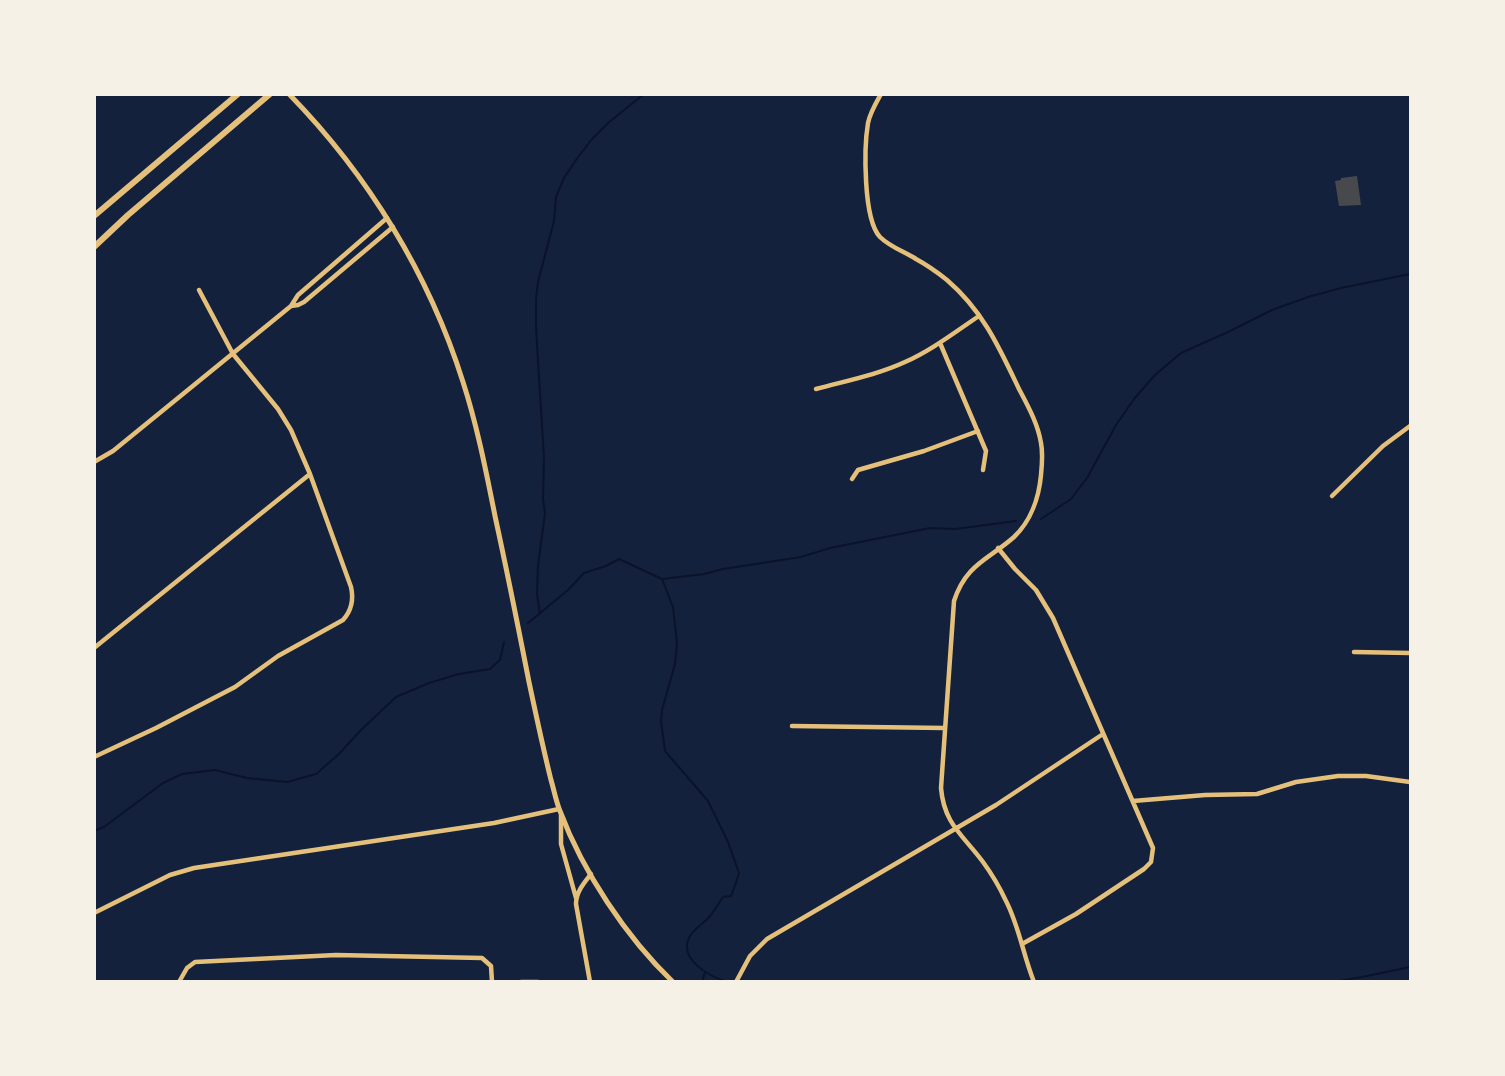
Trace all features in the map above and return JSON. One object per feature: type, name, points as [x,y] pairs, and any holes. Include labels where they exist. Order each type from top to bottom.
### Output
[{"type":"main road","points":[[94,216],[239,94]]},
{"type":"main road","points":[[94,247],[270,94]]},
{"type":"main road","points":[[289,94],[337,147],[387,218],[441,322],[464,384],[484,458],[539,729],[560,811],[591,874],[622,923],[673,982]]},
{"type":"street","points":[[881,94],[868,122],[866,172],[870,219],[879,236],[941,275],[956,288],[979,316],[998,343],[1032,416],[1041,443],[1041,476],[1035,503],[1021,530],[971,570],[954,601],[941,788],[944,809],[955,830],[984,863],[1011,912],[1034,982]]},
{"type":"street","points":[[94,462],[113,451],[291,306],[298,295],[387,218]]},
{"type":"street","points":[[291,306],[304,302],[393,227]]},
{"type":"street","points":[[94,757],[235,687],[278,656],[337,624],[348,614],[353,601],[353,594],[301,450],[285,419],[233,354],[199,290]]},
{"type":"street","points":[[816,389],[904,363],[940,343],[979,316]]},
{"type":"street","points":[[940,343],[986,451],[983,470]]},
{"type":"street","points":[[1332,496],[1383,446],[1410,426]]},
{"type":"street","points":[[852,479],[858,470],[924,451],[978,431]]},
{"type":"street","points":[[94,648],[310,474]]},
{"type":"street","points":[[998,548],[1036,590],[1048,608],[1153,848],[1153,858],[1148,866],[1076,914],[1022,944]]},
{"type":"street","points":[[1354,652],[1410,653]]},
{"type":"street","points":[[792,726],[945,728]]},
{"type":"street","points":[[737,980],[750,956],[767,939],[996,806],[1103,734]]},
{"type":"street","points":[[1133,801],[1257,794],[1300,781],[1338,776],[1367,776],[1410,782]]},
{"type":"street","points":[[94,913],[170,876],[194,868],[560,811],[561,844],[576,899],[590,982]]},
{"type":"street","points":[[576,899],[591,874]]},
{"type":"street","points":[[179,982],[187,968],[195,962],[337,955],[482,958],[491,966],[492,982]]},
{"type":"street","points":[[522,982],[538,982]]},
{"type":"building","points":[[1357,176],[1361,205],[1339,206],[1335,181]]},
{"type":"waterway","points":[[540,614],[537,594],[538,566],[545,513],[536,328],[538,282],[554,221],[556,197],[564,178],[592,139],[644,94]]},
{"type":"waterway","points":[[1041,519],[1071,499],[1087,478],[1116,425],[1134,399],[1155,375],[1181,353],[1272,310],[1308,297],[1410,274]]},
{"type":"waterway","points":[[528,623],[584,573],[619,559],[662,579],[801,557],[830,548],[930,528],[955,529],[1016,521]]},
{"type":"waterway","points":[[662,579],[673,607],[677,643],[675,664],[662,710],[665,751],[708,801],[728,842],[739,873],[731,896],[723,897],[710,916],[690,936],[688,952],[691,959],[704,971],[727,982]]},
{"type":"waterway","points":[[94,831],[104,827],[163,783],[182,774],[215,770],[247,778],[287,782],[316,774],[396,697],[459,674],[490,669],[500,660],[504,642]]},
{"type":"waterway","points":[[1333,982],[1410,967]]},
{"type":"waterway","points":[[702,982],[705,972]]}]
